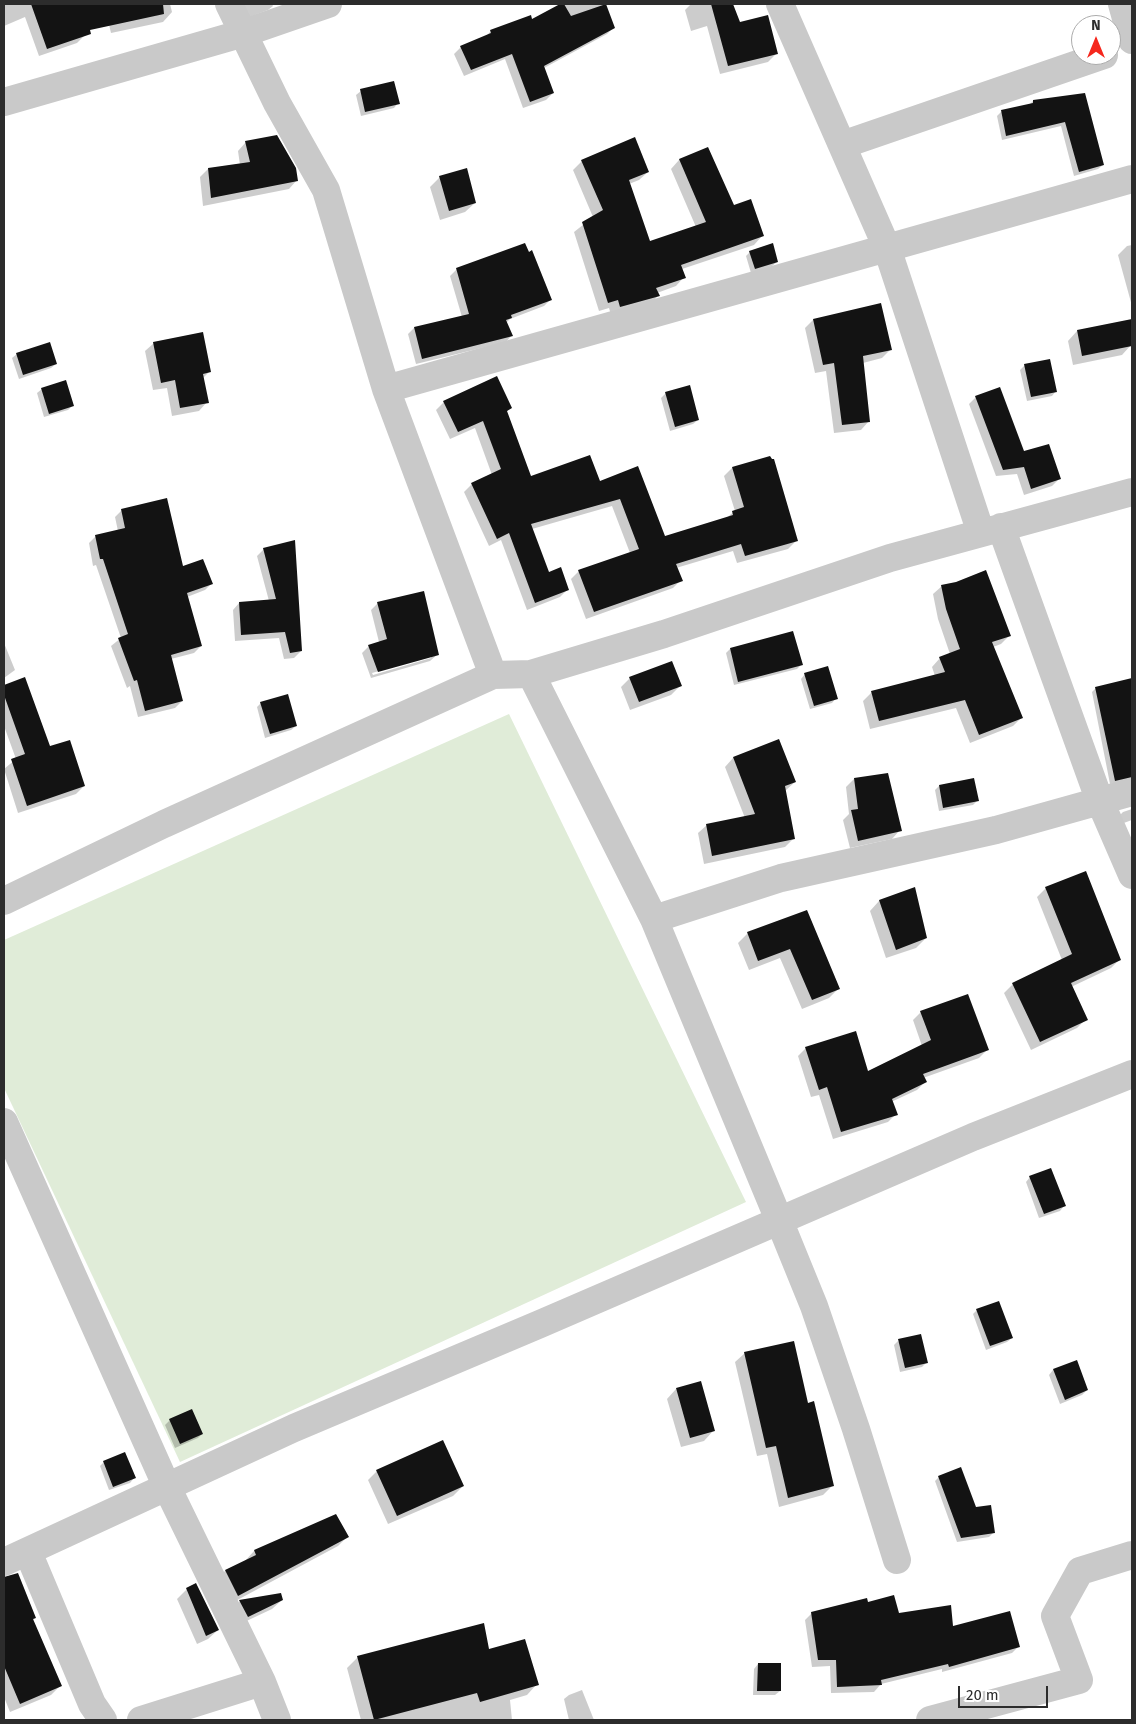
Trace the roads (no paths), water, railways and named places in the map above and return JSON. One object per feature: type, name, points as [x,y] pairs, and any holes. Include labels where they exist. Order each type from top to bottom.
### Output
[{"type":"street","points":[[229,4],[277,103],[326,190],[386,389],[493,675]]},
{"type":"street","points":[[4,102],[244,33],[328,4]]},
{"type":"street","points":[[780,4],[887,248],[991,530],[1099,799],[1132,875]]},
{"type":"street","points":[[1122,4],[1132,40]]},
{"type":"street","points":[[842,145],[1075,65]]},
{"type":"street","points":[[386,389],[1132,179]]},
{"type":"street","points":[[4,901],[164,824],[493,675],[531,674],[664,634],[890,558],[1132,492]]},
{"type":"street","points":[[531,674],[654,919],[779,1220],[820,1325],[897,1560]]},
{"type":"street","points":[[654,919],[781,878],[996,830],[1099,799],[1132,792]]},
{"type":"street","points":[[103,1720],[92,1704],[16,1557],[166,1485],[294,1428],[972,1137],[1132,1074]]},
{"type":"street","points":[[4,1122],[166,1485],[262,1682],[277,1720]]},
{"type":"street","points":[[930,1720],[1079,1680],[1056,1616],[1080,1571],[1132,1555]]},
{"type":"street","points":[[141,1720],[262,1682]]}]
